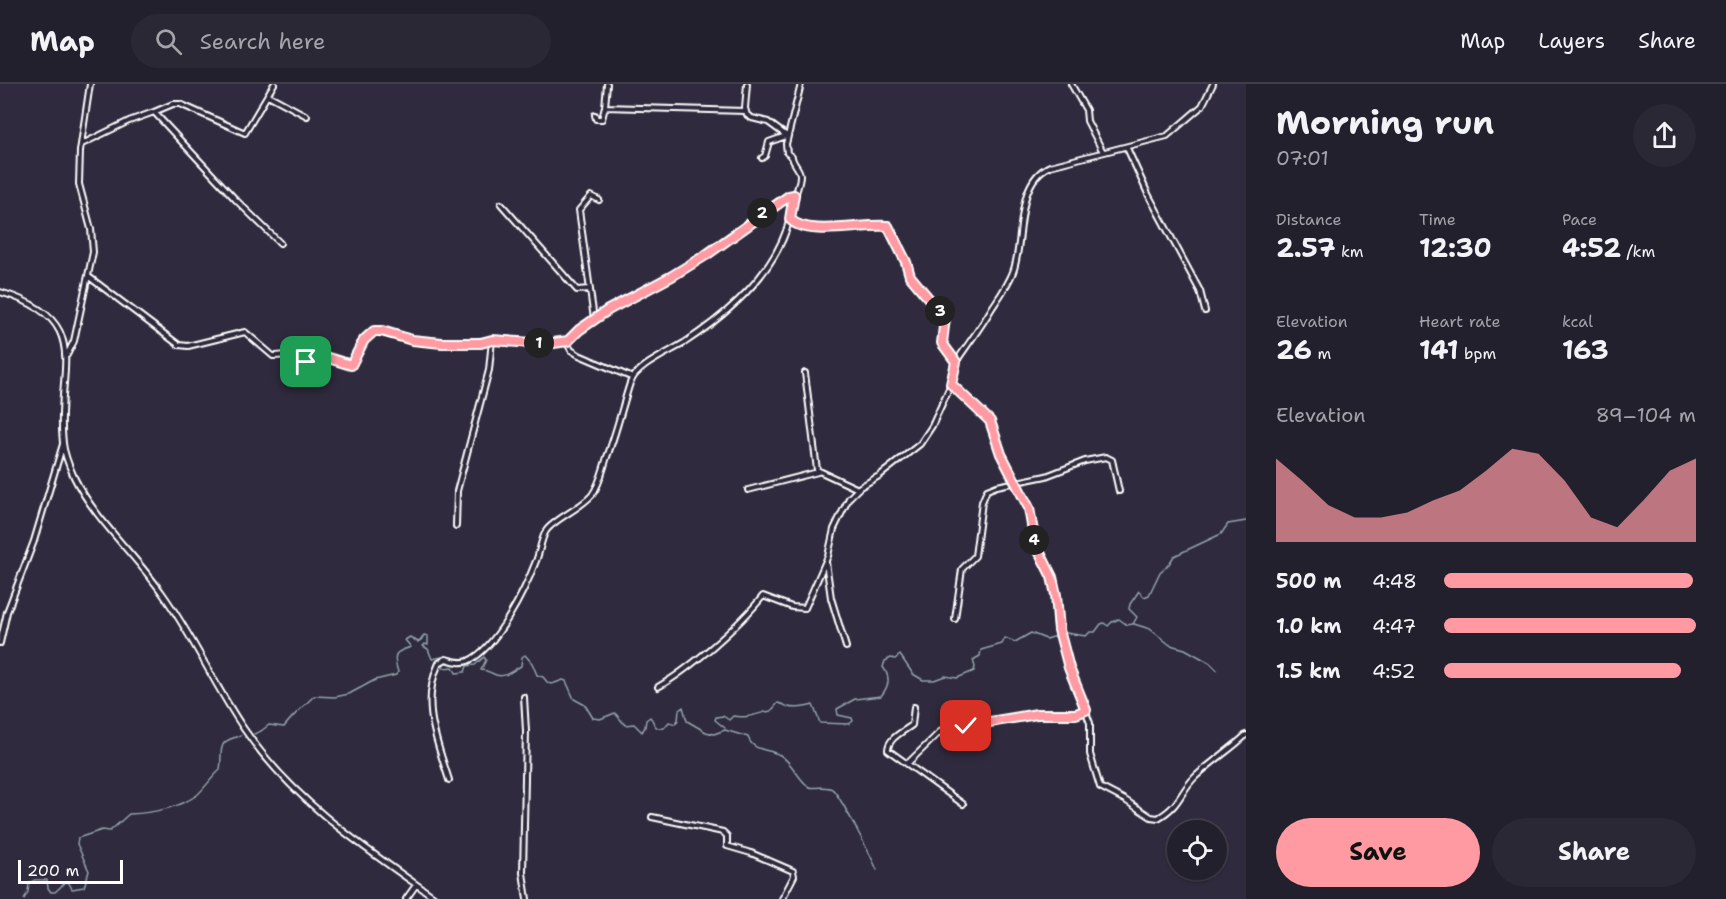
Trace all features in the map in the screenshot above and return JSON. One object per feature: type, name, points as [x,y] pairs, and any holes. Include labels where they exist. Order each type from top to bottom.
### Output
[{"type":"street","points":[[90,84],[78,184],[89,218],[93,246],[89,277],[74,341],[67,355],[62,413],[63,444],[78,485],[167,600],[234,713],[262,754],[288,784],[349,836],[437,899]]},
{"type":"street","points":[[81,145],[129,121],[172,104],[180,104],[244,133],[274,84]]},
{"type":"street","points":[[595,115],[596,119],[602,119],[607,84]]},
{"type":"street","points":[[747,84],[745,111],[750,117],[768,122],[787,136]]},
{"type":"street","points":[[449,780],[430,714],[430,699],[437,666],[446,659],[456,662],[469,660],[489,642],[508,618],[537,560],[546,532],[578,508],[594,491],[618,427],[633,378],[649,364],[718,319],[769,265],[786,231],[799,183],[800,172],[792,157],[787,153],[787,136],[801,84]]},
{"type":"street","points":[[1071,84],[1086,110],[1087,121],[1103,152]]},
{"type":"street","points":[[658,687],[708,650],[752,610],[763,596],[792,607],[805,608],[826,561],[834,529],[844,506],[858,489],[887,471],[920,444],[932,426],[951,384],[956,362],[1009,282],[1018,254],[1028,192],[1037,175],[1050,166],[1157,140],[1174,132],[1202,106],[1213,84]]},
{"type":"street","points":[[268,95],[307,116]]},
{"type":"street","points":[[605,107],[745,111]]},
{"type":"street","points":[[154,112],[236,200],[280,243]]},
{"type":"street","points":[[762,158],[765,156],[769,142],[787,136]]},
{"type":"street","points":[[1127,148],[1148,194],[1200,291],[1205,311]]},
{"type":"street","points":[[89,277],[179,345],[188,346],[245,332],[273,356],[303,354],[307,357],[309,366],[315,367],[321,358],[325,357],[351,365],[364,340],[374,331],[422,342],[472,343],[492,340],[546,344],[566,341],[594,319],[706,255],[783,199],[794,195]]},
{"type":"street","points":[[594,319],[579,210],[591,196],[599,200]]},
{"type":"street","points":[[501,204],[577,290],[590,289]]},
{"type":"street","points":[[790,217],[792,222],[816,228],[888,226],[906,262],[910,276],[945,318],[942,343],[956,362]]},
{"type":"street","points":[[0,292],[25,300],[46,315],[60,332],[67,355]]},
{"type":"street","points":[[456,526],[457,491],[489,370],[492,340]]},
{"type":"street","points":[[566,341],[571,350],[579,355],[633,378]]},
{"type":"street","points":[[805,374],[814,457],[816,469],[819,472]]},
{"type":"street","points":[[951,384],[990,421],[1001,454],[1030,512],[1035,543],[1052,577],[1061,639],[1090,723],[1090,754],[1100,787],[1155,818],[1160,817],[1173,808],[1193,779],[1246,735]]},
{"type":"street","points":[[0,643],[7,612],[34,541],[63,444]]},
{"type":"street","points":[[955,618],[962,569],[975,556],[985,493],[997,486],[1046,476],[1085,461],[1110,457],[1113,461],[1119,491]]},
{"type":"street","points":[[748,490],[819,472],[847,482],[858,489]]},
{"type":"street","points":[[826,561],[831,598],[846,647]]},
{"type":"street","points":[[524,697],[526,731],[523,873],[527,899]]},
{"type":"street","points":[[914,707],[912,725],[887,745],[889,752],[963,804]]},
{"type":"street","points":[[907,764],[944,728],[1037,714],[1076,714],[1086,710]]},
{"type":"street","points":[[652,817],[723,832],[727,836],[728,846],[793,871],[794,876],[782,899]]},
{"type":"street","points":[[406,899],[417,885]]},
{"type":"waterway","points":[[725,728],[715,720],[716,717],[723,716],[729,720],[733,716],[744,717],[771,711],[778,703],[794,708],[813,705],[820,723],[849,724],[853,721],[852,718],[838,715],[837,709],[855,699],[881,696],[888,682],[883,667],[885,661],[895,659],[900,655],[913,674],[923,680],[934,680],[945,676],[957,678],[974,671],[973,660],[980,656],[981,650],[1002,644],[1005,638],[1015,642],[1031,633],[1046,639],[1066,633],[1086,636],[1090,632],[1095,632],[1101,624],[1108,626],[1119,619],[1127,625],[1133,624],[1137,617],[1129,609],[1130,604],[1139,591],[1144,597],[1149,595],[1160,572],[1174,556],[1221,534],[1228,524],[1246,521]]},
{"type":"waterway","points":[[1134,624],[1150,629],[1170,645],[1185,649],[1210,663],[1217,670]]},
{"type":"waterway","points":[[254,734],[269,725],[284,727],[314,696],[335,697],[349,694],[375,680],[396,675],[398,672],[396,654],[411,647],[405,640],[410,637],[418,642],[424,635],[428,636],[428,645],[423,646],[428,649],[432,659],[442,657],[445,660],[443,668],[453,667],[456,673],[465,672],[467,666],[475,665],[484,657],[486,660],[481,670],[503,675],[521,666],[522,657],[525,655],[532,663],[537,675],[543,677],[548,683],[566,681],[574,699],[585,705],[593,718],[600,719],[615,713],[625,725],[634,724],[642,732],[646,720],[650,717],[658,728],[664,728],[669,722],[675,724],[679,710],[683,707],[687,721],[706,732],[714,734],[725,730],[748,737],[753,745],[780,755],[809,787],[830,788],[836,793],[877,870]]},
{"type":"waterway","points":[[24,899],[29,883],[35,880],[47,880],[51,892],[55,892],[66,882],[72,889],[84,887],[89,871],[77,844],[78,838],[102,830],[110,831],[129,814],[164,809],[181,804],[197,795],[220,770],[224,744],[241,736]]},
{"type":"route","points":[[306,362],[309,366],[315,367],[321,358],[325,357],[351,365],[364,340],[374,331],[422,342],[481,343],[492,340],[546,344],[568,341],[579,330],[608,310],[706,255],[789,196],[794,195],[790,219],[797,224],[829,229],[865,225],[888,226],[906,262],[910,276],[945,318],[942,343],[956,362],[951,384],[990,421],[1001,454],[1029,508],[1033,537],[1052,577],[1059,630],[1069,668],[1086,710],[1076,714],[1037,714],[966,726]]}]
